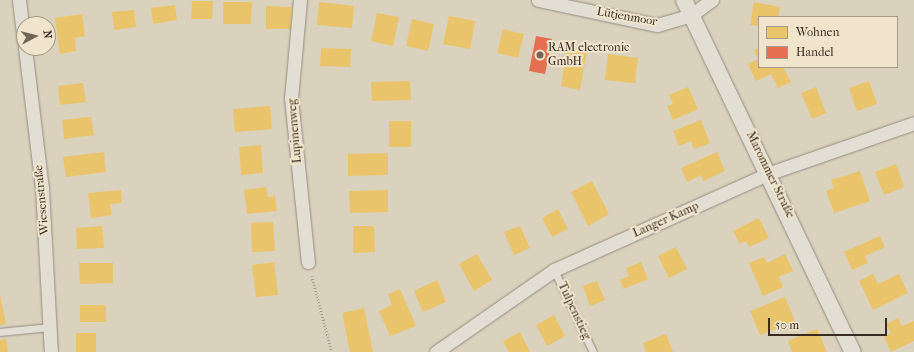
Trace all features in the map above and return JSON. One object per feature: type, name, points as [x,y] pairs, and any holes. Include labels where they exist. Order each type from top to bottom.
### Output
[{"type":"street","points":[[19,0],[21,16]]},
{"type":"street","name":"Lupinenweg","points":[[300,0],[291,98],[308,262]]},
{"type":"street","name":"Lütjenmoor","points":[[538,0],[657,25],[691,15],[712,0]]},
{"type":"street","name":"Marommer Straße","points":[[684,0],[770,173],[853,352]]},
{"type":"street","name":"Wiesenstraße","points":[[26,56],[42,188],[51,352]]},
{"type":"street","name":"Langer Kamp","points":[[436,352],[554,270],[770,173],[914,123]]},
{"type":"lane","name":"Tulpenstieg","points":[[554,270],[593,352]]},
{"type":"lane","points":[[0,332],[49,327]]},
{"type":"path","points":[[308,262],[332,352]]},
{"type":"building: Wohnen","points":[[192,1],[213,1],[212,19],[191,19]]},
{"type":"building: Wohnen","points":[[223,2],[252,2],[251,24],[223,24]]},
{"type":"building: Wohnen","points":[[319,2],[354,6],[352,28],[317,25]]},
{"type":"building: Wohnen","points":[[754,2],[780,7],[778,16],[758,16],[758,26],[750,25]]},
{"type":"building: Wohnen","points":[[175,5],[177,20],[153,24],[151,8]]},
{"type":"building: Wohnen","points":[[266,6],[291,7],[291,29],[266,29]]},
{"type":"building: Wohnen","points":[[134,10],[136,27],[114,30],[112,12]]},
{"type":"building: Wohnen","points":[[377,13],[399,17],[393,46],[371,41]]},
{"type":"building: Wohnen","points":[[82,14],[85,36],[75,38],[76,51],[60,54],[56,18]]},
{"type":"building: Wohnen","points":[[449,16],[475,21],[470,49],[443,44]]},
{"type":"building: Wohnen","points":[[412,19],[434,24],[428,51],[406,46]]},
{"type":"building: Wohnen","points":[[503,29],[524,34],[518,58],[497,53]]},
{"type":"building: Wohnen","points":[[567,47],[587,51],[580,90],[561,86]]},
{"type":"building: Wohnen","points":[[321,48],[351,49],[350,67],[320,66]]},
{"type":"building: Wohnen","points":[[758,48],[758,59],[754,50]]},
{"type":"building: Wohnen","points":[[608,54],[638,58],[635,83],[605,80]]},
{"type":"building: Wohnen","points":[[758,59],[758,68],[784,68],[791,82],[778,88],[771,74],[756,81],[748,64]]},
{"type":"building: Wohnen","points":[[410,81],[411,100],[372,101],[371,82]]},
{"type":"building: Wohnen","points":[[869,81],[877,104],[857,111],[849,88]]},
{"type":"building: Wohnen","points":[[83,83],[86,102],[60,105],[58,86]]},
{"type":"building: Wohnen","points":[[688,87],[698,109],[673,120],[667,106],[673,104],[669,95]]},
{"type":"building: Wohnen","points":[[816,87],[826,113],[812,119],[801,93]]},
{"type":"building: Wohnen","points":[[270,106],[272,129],[235,132],[233,109]]},
{"type":"building: Wohnen","points":[[91,117],[94,135],[64,139],[62,120]]},
{"type":"building: Wohnen","points":[[701,120],[710,143],[694,149],[691,141],[679,146],[673,131]]},
{"type":"building: Wohnen","points":[[389,121],[411,121],[411,147],[389,147]]},
{"type":"building: Wohnen","points":[[261,145],[263,173],[241,175],[239,147]]},
{"type":"building: Wohnen","points":[[104,152],[106,172],[66,177],[63,157]]},
{"type":"building: Wohnen","points":[[717,152],[725,171],[703,181],[701,175],[687,182],[681,168]]},
{"type":"building: Wohnen","points":[[388,153],[388,175],[348,176],[348,154]]},
{"type":"building: Wohnen","points":[[896,164],[904,187],[884,195],[875,172]]},
{"type":"building: Wohnen","points":[[860,171],[870,201],[834,213],[826,191],[834,188],[831,180]]},
{"type":"building: Wohnen","points":[[592,181],[609,214],[588,226],[571,192]]},
{"type":"building: Wohnen","points":[[266,187],[268,197],[275,196],[277,211],[247,214],[244,190]]},
{"type":"building: Wohnen","points":[[121,190],[122,203],[110,204],[112,215],[91,218],[88,193]]},
{"type":"building: Wohnen","points":[[388,190],[388,212],[350,213],[349,191]]},
{"type":"building: Wohnen","points":[[558,209],[568,229],[552,237],[542,218]]},
{"type":"building: Wohnen","points":[[759,218],[769,238],[749,247],[746,241],[740,244],[733,231]]},
{"type":"building: Wohnen","points":[[273,222],[275,251],[252,252],[251,223]]},
{"type":"building: Wohnen","points":[[102,226],[104,248],[77,249],[76,228]]},
{"type":"building: Wohnen","points":[[353,226],[374,226],[375,252],[353,253]]},
{"type":"building: Wohnen","points":[[520,226],[530,248],[514,255],[504,232]]},
{"type":"building: Wohnen","points":[[880,236],[885,247],[865,256],[868,263],[852,270],[844,252]]},
{"type":"building: Wohnen","points":[[676,247],[687,269],[669,278],[658,256]]},
{"type":"building: Wohnen","points":[[477,254],[492,280],[474,291],[459,264]]},
{"type":"building: Wohnen","points":[[785,254],[793,271],[779,277],[783,287],[763,296],[749,263],[764,257],[767,263]]},
{"type":"building: Wohnen","points":[[274,262],[278,295],[256,297],[252,265]]},
{"type":"building: Wohnen","points":[[641,262],[648,279],[623,289],[620,280],[629,276],[626,268]]},
{"type":"building: Wohnen","points":[[79,263],[113,263],[113,283],[80,284]]},
{"type":"building: Wohnen","points":[[873,274],[878,284],[899,274],[908,293],[873,310],[859,281]]},
{"type":"building: Wohnen","points":[[437,280],[446,302],[423,312],[414,291]]},
{"type":"building: Wohnen","points":[[597,281],[605,300],[590,306],[583,286]]},
{"type":"building: Wohnen","points":[[400,289],[416,326],[390,336],[379,311],[392,305],[388,294]]},
{"type":"building: Wohnen","points":[[0,294],[6,324],[0,325]]},
{"type":"building: Wohnen","points":[[785,297],[795,321],[760,335],[750,311]]},
{"type":"building: Wohnen","points":[[80,305],[106,305],[106,322],[80,322]]},
{"type":"building: Wohnen","points":[[364,308],[373,352],[350,352],[342,313]]},
{"type":"building: Wohnen","points":[[554,315],[565,336],[547,346],[536,325]]},
{"type":"building: Wohnen","points":[[898,318],[902,326],[914,321],[914,341],[891,352],[884,337],[891,333],[886,324]]},
{"type":"building: Wohnen","points":[[817,329],[827,352],[792,352],[788,341]]},
{"type":"building: Wohnen","points":[[520,332],[530,352],[509,352],[503,341]]},
{"type":"building: Wohnen","points":[[76,333],[96,333],[96,352],[76,352]]},
{"type":"building: Wohnen","points":[[666,334],[673,352],[646,352],[643,343]]},
{"type":"building: Wohnen","points":[[6,339],[8,352],[0,352],[0,340]]},
{"type":"building: Handel","name":"RAM electronic GmbH","points":[[536,36],[552,39],[545,74],[529,71]]},
{"type":"place","name":"RAM electronic GmbH","points":[[540,55]]}]
